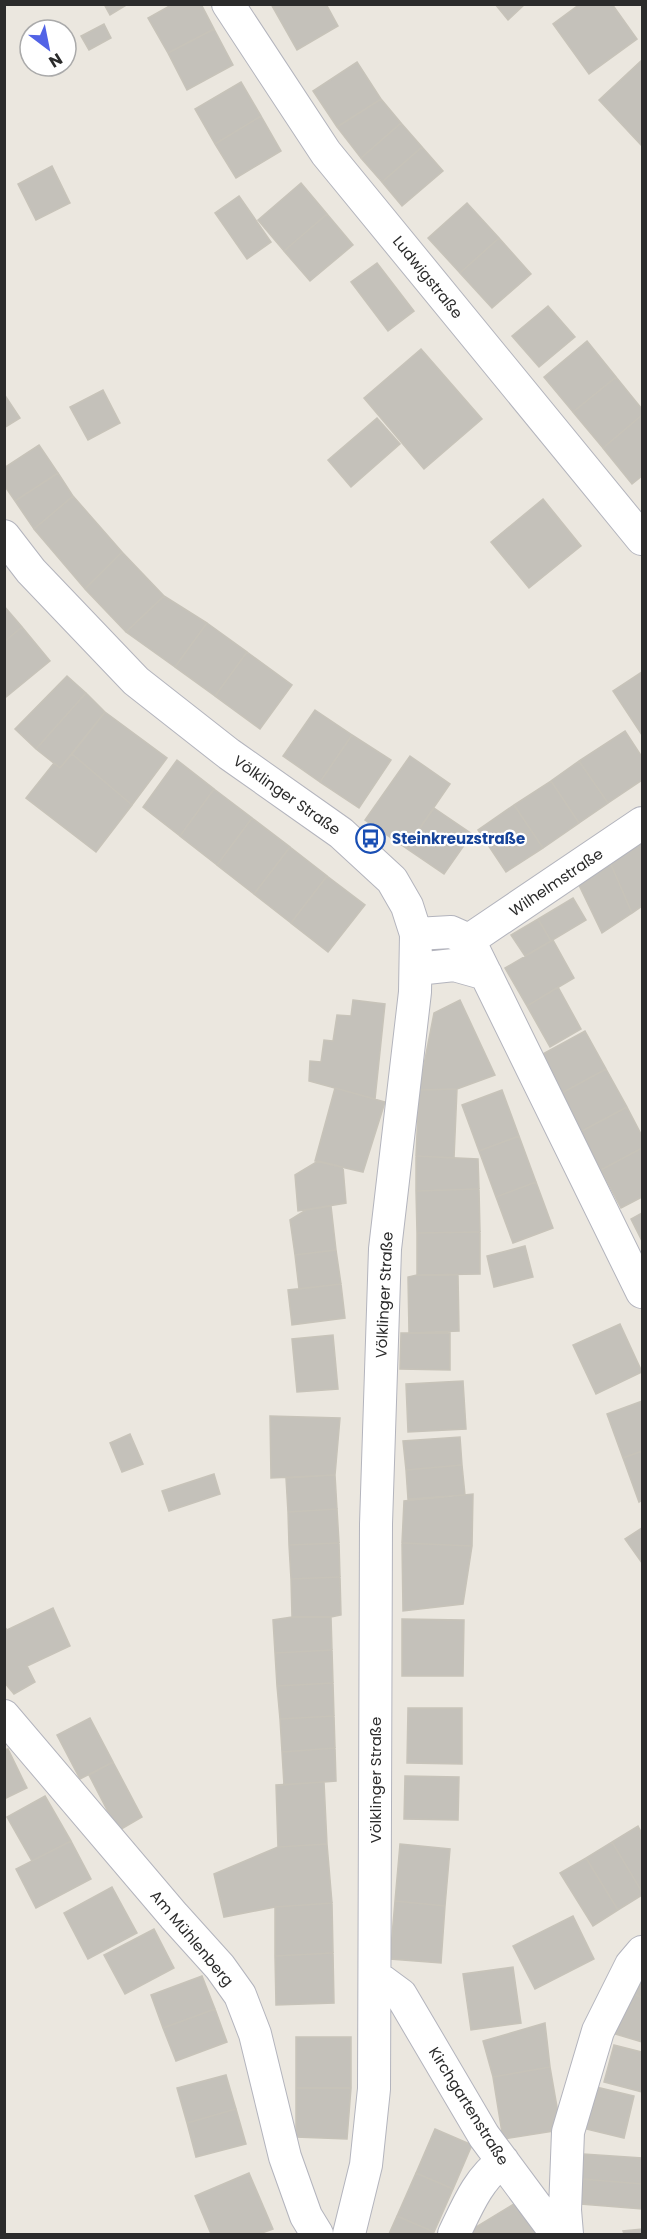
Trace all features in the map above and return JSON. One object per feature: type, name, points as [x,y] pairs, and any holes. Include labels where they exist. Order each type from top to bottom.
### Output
[{"type":"street","name":"Ludwigstraße","points":[[228,4],[326,153],[642,539]]},
{"type":"street","name":"Völklinger Straße","points":[[4,536],[31,571],[136,681],[229,754],[341,832],[392,880],[407,906],[416,934],[417,969],[384,1249],[376,1524],[374,2089],[367,2154],[349,2235]]},
{"type":"street","name":"Wilhelmstraße","points":[[469,940],[642,823]]},
{"type":"street","points":[[416,934],[451,932],[469,940],[642,1292]]},
{"type":"street","points":[[417,969],[454,965],[486,974]]},
{"type":"street","name":"Am Mühlenberg","points":[[4,1716],[220,1967],[240,1995],[255,2034],[285,2157],[306,2216],[317,2235]]},
{"type":"street","name":"Kirchgartenstraße","points":[[375,1981],[381,1981],[401,1995],[484,2136],[550,2225],[566,2233],[568,2132],[598,2031],[631,1965],[642,1952]]},
{"type":"street","points":[[454,2235],[476,2190],[491,2169],[503,2161]]},
{"type":"building","points":[[104,4],[128,4],[110,15]]},
{"type":"building","points":[[173,4],[201,4],[214,29],[168,53],[148,18]]},
{"type":"building","points":[[271,4],[326,4],[338,26],[297,50]]},
{"type":"building","points":[[495,4],[525,4],[508,20]]},
{"type":"building","points":[[580,4],[612,4],[637,39],[589,74],[553,24]]},
{"type":"building","points":[[104,24],[111,38],[89,50],[81,36]]},
{"type":"building","points":[[214,29],[233,65],[187,90],[168,53]]},
{"type":"building","points":[[642,60],[642,144],[641,145],[599,100]]},
{"type":"building","points":[[357,62],[381,99],[337,127],[313,91]]},
{"type":"building","points":[[241,82],[261,116],[215,144],[195,109]]},
{"type":"building","points":[[381,99],[401,123],[361,158],[337,127]]},
{"type":"building","points":[[261,116],[281,151],[236,178],[215,144]]},
{"type":"building","points":[[401,123],[422,147],[382,182],[361,158]]},
{"type":"building","points":[[422,147],[443,171],[402,206],[382,182]]},
{"type":"building","points":[[52,166],[70,203],[36,220],[18,184]]},
{"type":"building","points":[[301,183],[327,214],[284,251],[258,220]]},
{"type":"building","points":[[239,196],[271,242],[247,259],[215,213]]},
{"type":"building","points":[[467,203],[499,238],[460,273],[428,238]]},
{"type":"building","points":[[327,214],[353,245],[310,281],[284,251]]},
{"type":"building","points":[[499,238],[531,274],[492,308],[460,273]]},
{"type":"building","points":[[377,263],[414,311],[388,331],[351,282]]},
{"type":"building","points":[[548,306],[575,337],[539,367],[512,336]]},
{"type":"building","points":[[587,341],[616,377],[573,412],[544,377]]},
{"type":"building","points":[[421,349],[482,419],[424,469],[364,398]]},
{"type":"building","points":[[616,377],[642,409],[642,415],[603,448],[573,412]]},
{"type":"building","points":[[103,390],[120,423],[88,440],[70,407]]},
{"type":"building","points":[[4,394],[20,418],[4,428]]},
{"type":"building","points":[[642,415],[642,476],[632,484],[603,448]]},
{"type":"building","points":[[377,418],[400,444],[351,487],[328,460]]},
{"type":"building","points":[[39,445],[58,473],[15,501],[4,485],[4,468]]},
{"type":"building","points":[[58,473],[73,496],[34,529],[15,501]]},
{"type":"building","points":[[73,496],[122,552],[85,589],[34,529]]},
{"type":"building","points":[[543,499],[581,546],[529,588],[491,542]]},
{"type":"building","points":[[122,552],[164,596],[126,632],[85,589]]},
{"type":"building","points":[[164,596],[207,623],[175,667],[126,632]]},
{"type":"building","points":[[4,606],[22,627],[4,642]]},
{"type":"building","points":[[207,623],[247,652],[215,696],[175,667]]},
{"type":"building","points":[[22,627],[50,661],[6,697],[4,695],[4,642]]},
{"type":"building","points":[[247,652],[292,685],[260,729],[215,696]]},
{"type":"building","points":[[642,672],[642,735],[613,691]]},
{"type":"building","points":[[67,676],[86,693],[36,749],[15,729]]},
{"type":"building","points":[[86,693],[105,712],[60,768],[36,749]]},
{"type":"building","points":[[315,710],[352,735],[320,782],[283,756]]},
{"type":"building","points":[[105,712],[167,758],[132,805],[72,754]]},
{"type":"building","points":[[625,731],[642,757],[642,780],[608,803],[579,761]]},
{"type":"building","points":[[352,735],[391,760],[359,808],[320,782]]},
{"type":"building","points":[[72,754],[132,805],[96,852],[26,798],[54,763],[60,768]]},
{"type":"building","points":[[410,756],[450,784],[406,848],[365,820]]},
{"type":"building","points":[[177,760],[214,789],[180,836],[143,807]]},
{"type":"building","points":[[579,761],[608,803],[579,823],[551,781]]},
{"type":"building","points":[[551,781],[579,823],[543,848],[514,805]]},
{"type":"building","points":[[214,789],[252,818],[217,865],[180,836]]},
{"type":"building","points":[[514,805],[543,848],[506,872],[478,830]]},
{"type":"building","points":[[434,808],[472,834],[444,874],[406,848]]},
{"type":"building","points":[[252,818],[290,847],[254,894],[217,865]]},
{"type":"building","points":[[642,838],[642,906],[632,913],[609,860]]},
{"type":"building","points":[[290,847],[327,876],[291,923],[254,894]]},
{"type":"building","points":[[609,860],[632,913],[602,933],[577,881]]},
{"type":"building","points":[[327,876],[365,905],[328,952],[291,923]]},
{"type":"building","points":[[573,898],[586,920],[551,941],[538,919]]},
{"type":"building","points":[[538,919],[551,941],[525,956],[511,935]]},
{"type":"building","points":[[553,940],[574,978],[527,1006],[505,968]]},
{"type":"building","points":[[558,987],[581,1029],[550,1047],[527,1006]]},
{"type":"building","points":[[353,1000],[385,1004],[375,1099],[309,1081],[310,1061],[321,1062],[324,1040],[333,1041],[337,1015],[351,1016]]},
{"type":"building","points":[[460,1000],[495,1075],[457,1089],[419,1090],[434,1013]]},
{"type":"building","points":[[585,1031],[606,1069],[560,1094],[539,1056]]},
{"type":"building","points":[[606,1069],[627,1107],[580,1132],[560,1094]]},
{"type":"building","points":[[335,1088],[385,1102],[363,1172],[315,1161]]},
{"type":"building","points":[[457,1089],[454,1158],[416,1156],[419,1090]]},
{"type":"building","points":[[502,1090],[519,1136],[479,1151],[462,1105]]},
{"type":"building","points":[[627,1107],[642,1136],[642,1148],[601,1170],[580,1132]]},
{"type":"building","points":[[519,1136],[536,1182],[496,1197],[479,1151]]},
{"type":"building","points":[[642,1148],[642,1197],[621,1208],[601,1170]]},
{"type":"building","points":[[416,1156],[478,1159],[479,1189],[416,1191]]},
{"type":"building","points":[[318,1161],[343,1167],[346,1203],[298,1211],[295,1175]]},
{"type":"building","points":[[536,1182],[553,1228],[513,1243],[496,1197]]},
{"type":"building","points":[[479,1189],[480,1232],[417,1233],[416,1191]]},
{"type":"building","points":[[331,1206],[336,1250],[295,1255],[290,1220],[306,1210]]},
{"type":"building","points":[[642,1213],[642,1241],[631,1219]]},
{"type":"building","points":[[480,1232],[480,1274],[417,1275],[417,1233]]},
{"type":"building","points":[[525,1246],[533,1277],[494,1287],[487,1256]]},
{"type":"building","points":[[336,1250],[341,1284],[299,1289],[295,1255]]},
{"type":"building","points":[[458,1275],[459,1331],[409,1333],[408,1277]]},
{"type":"building","points":[[341,1284],[345,1318],[292,1325],[288,1290]]},
{"type":"building","points":[[620,1324],[642,1372],[596,1394],[573,1345]]},
{"type":"building","points":[[401,1333],[450,1333],[450,1370],[400,1369]]},
{"type":"building","points":[[333,1335],[338,1389],[297,1392],[292,1339]]},
{"type":"building","points":[[463,1381],[466,1429],[408,1432],[406,1384]]},
{"type":"building","points":[[642,1401],[642,1451],[623,1458],[607,1414]]},
{"type":"building","points":[[270,1416],[340,1418],[335,1475],[271,1478]]},
{"type":"building","points":[[130,1434],[143,1464],[122,1472],[110,1443]]},
{"type":"building","points":[[460,1437],[462,1465],[406,1470],[403,1441]]},
{"type":"building","points":[[642,1451],[642,1500],[639,1502],[623,1458]]},
{"type":"building","points":[[462,1465],[465,1495],[408,1499],[406,1470]]},
{"type":"building","points":[[214,1474],[220,1494],[169,1511],[162,1491]]},
{"type":"building","points":[[335,1475],[337,1509],[288,1512],[286,1478]]},
{"type":"building","points":[[473,1494],[472,1546],[402,1543],[404,1501]]},
{"type":"building","points":[[337,1509],[339,1543],[289,1545],[288,1512]]},
{"type":"building","points":[[642,1528],[642,1563],[625,1539]]},
{"type":"building","points":[[339,1543],[340,1577],[291,1579],[289,1545]]},
{"type":"building","points":[[402,1543],[472,1546],[463,1604],[403,1611]]},
{"type":"building","points":[[340,1577],[341,1615],[292,1617],[291,1579]]},
{"type":"building","points":[[53,1608],[70,1646],[27,1666],[35,1682],[14,1694],[4,1682],[4,1626],[7,1630]]},
{"type":"building","points":[[292,1617],[331,1617],[332,1650],[275,1653],[273,1620]]},
{"type":"building","points":[[402,1619],[464,1620],[463,1676],[402,1676]]},
{"type":"building","points":[[332,1650],[333,1683],[277,1686],[275,1653]]},
{"type":"building","points":[[333,1683],[334,1716],[280,1719],[277,1686]]},
{"type":"building","points":[[408,1708],[462,1708],[462,1764],[407,1763]]},
{"type":"building","points":[[334,1716],[335,1748],[282,1752],[280,1719]]},
{"type":"building","points":[[90,1718],[113,1762],[80,1779],[57,1735]]},
{"type":"building","points":[[335,1748],[336,1781],[284,1785],[282,1752]]},
{"type":"building","points":[[8,1749],[27,1788],[4,1799],[4,1750]]},
{"type":"building","points":[[113,1762],[142,1817],[118,1831],[89,1775]]},
{"type":"building","points":[[405,1776],[459,1777],[458,1820],[404,1819]]},
{"type":"building","points":[[324,1782],[327,1844],[278,1847],[276,1785]]},
{"type":"building","points":[[45,1796],[71,1841],[32,1861],[7,1817]]},
{"type":"building","points":[[638,1826],[642,1834],[642,1892],[612,1842]]},
{"type":"building","points":[[71,1841],[91,1879],[36,1908],[16,1869]]},
{"type":"building","points":[[612,1842],[642,1892],[642,1895],[618,1910],[586,1858]]},
{"type":"building","points":[[327,1844],[332,1903],[275,1907],[224,1917],[214,1874],[278,1847]]},
{"type":"building","points":[[400,1844],[450,1849],[445,1906],[395,1901]]},
{"type":"building","points":[[586,1858],[618,1910],[593,1926],[560,1873]]},
{"type":"building","points":[[112,1887],[137,1933],[88,1959],[64,1913]]},
{"type":"building","points":[[395,1901],[445,1906],[441,1963],[390,1959]]},
{"type":"building","points":[[332,1903],[333,1953],[275,1956],[275,1907]]},
{"type":"building","points":[[573,1916],[594,1959],[535,1989],[513,1946]]},
{"type":"building","points":[[154,1929],[174,1968],[125,1994],[104,1955]]},
{"type":"building","points":[[333,1953],[334,2003],[276,2005],[275,1956]]},
{"type":"building","points":[[513,1967],[521,2023],[471,2030],[463,1974]]},
{"type":"building","points":[[642,1974],[642,1998],[629,1991]]},
{"type":"building","points":[[202,1976],[215,2009],[163,2028],[151,1995]]},
{"type":"building","points":[[629,1991],[642,1998],[642,2042],[612,2033]]},
{"type":"building","points":[[215,2009],[227,2042],[176,2061],[163,2028]]},
{"type":"building","points":[[545,2023],[550,2067],[493,2077],[483,2041]]},
{"type":"building","points":[[296,2037],[351,2037],[351,2088],[296,2088]]},
{"type":"building","points":[[614,2045],[642,2052],[642,2092],[604,2082]]},
{"type":"building","points":[[550,2067],[561,2130],[503,2139],[493,2077]]},
{"type":"building","points":[[226,2075],[236,2109],[187,2123],[177,2088]]},
{"type":"building","points":[[588,2085],[634,2096],[624,2138],[578,2127]]},
{"type":"building","points":[[296,2088],[351,2088],[347,2139],[296,2137]]},
{"type":"building","points":[[236,2109],[246,2144],[196,2157],[187,2123]]},
{"type":"building","points":[[435,2129],[472,2145],[453,2189],[416,2173]]},
{"type":"building","points":[[583,2154],[642,2158],[642,2184],[582,2179]]},
{"type":"building","points":[[249,2173],[273,2229],[259,2234],[211,2234],[195,2196]]},
{"type":"building","points":[[416,2173],[453,2189],[434,2232],[397,2216]]},
{"type":"building","points":[[582,2179],[642,2184],[642,2209],[581,2204]]},
{"type":"building","points":[[517,2202],[536,2234],[470,2234],[468,2232]]},
{"type":"building","points":[[397,2216],[434,2232],[433,2234],[389,2234]]},
{"type":"building","points":[[642,2229],[642,2234],[624,2234],[623,2231]]},
{"type":"place","name":"Steinkreuzstraße","points":[[371,838]]}]
